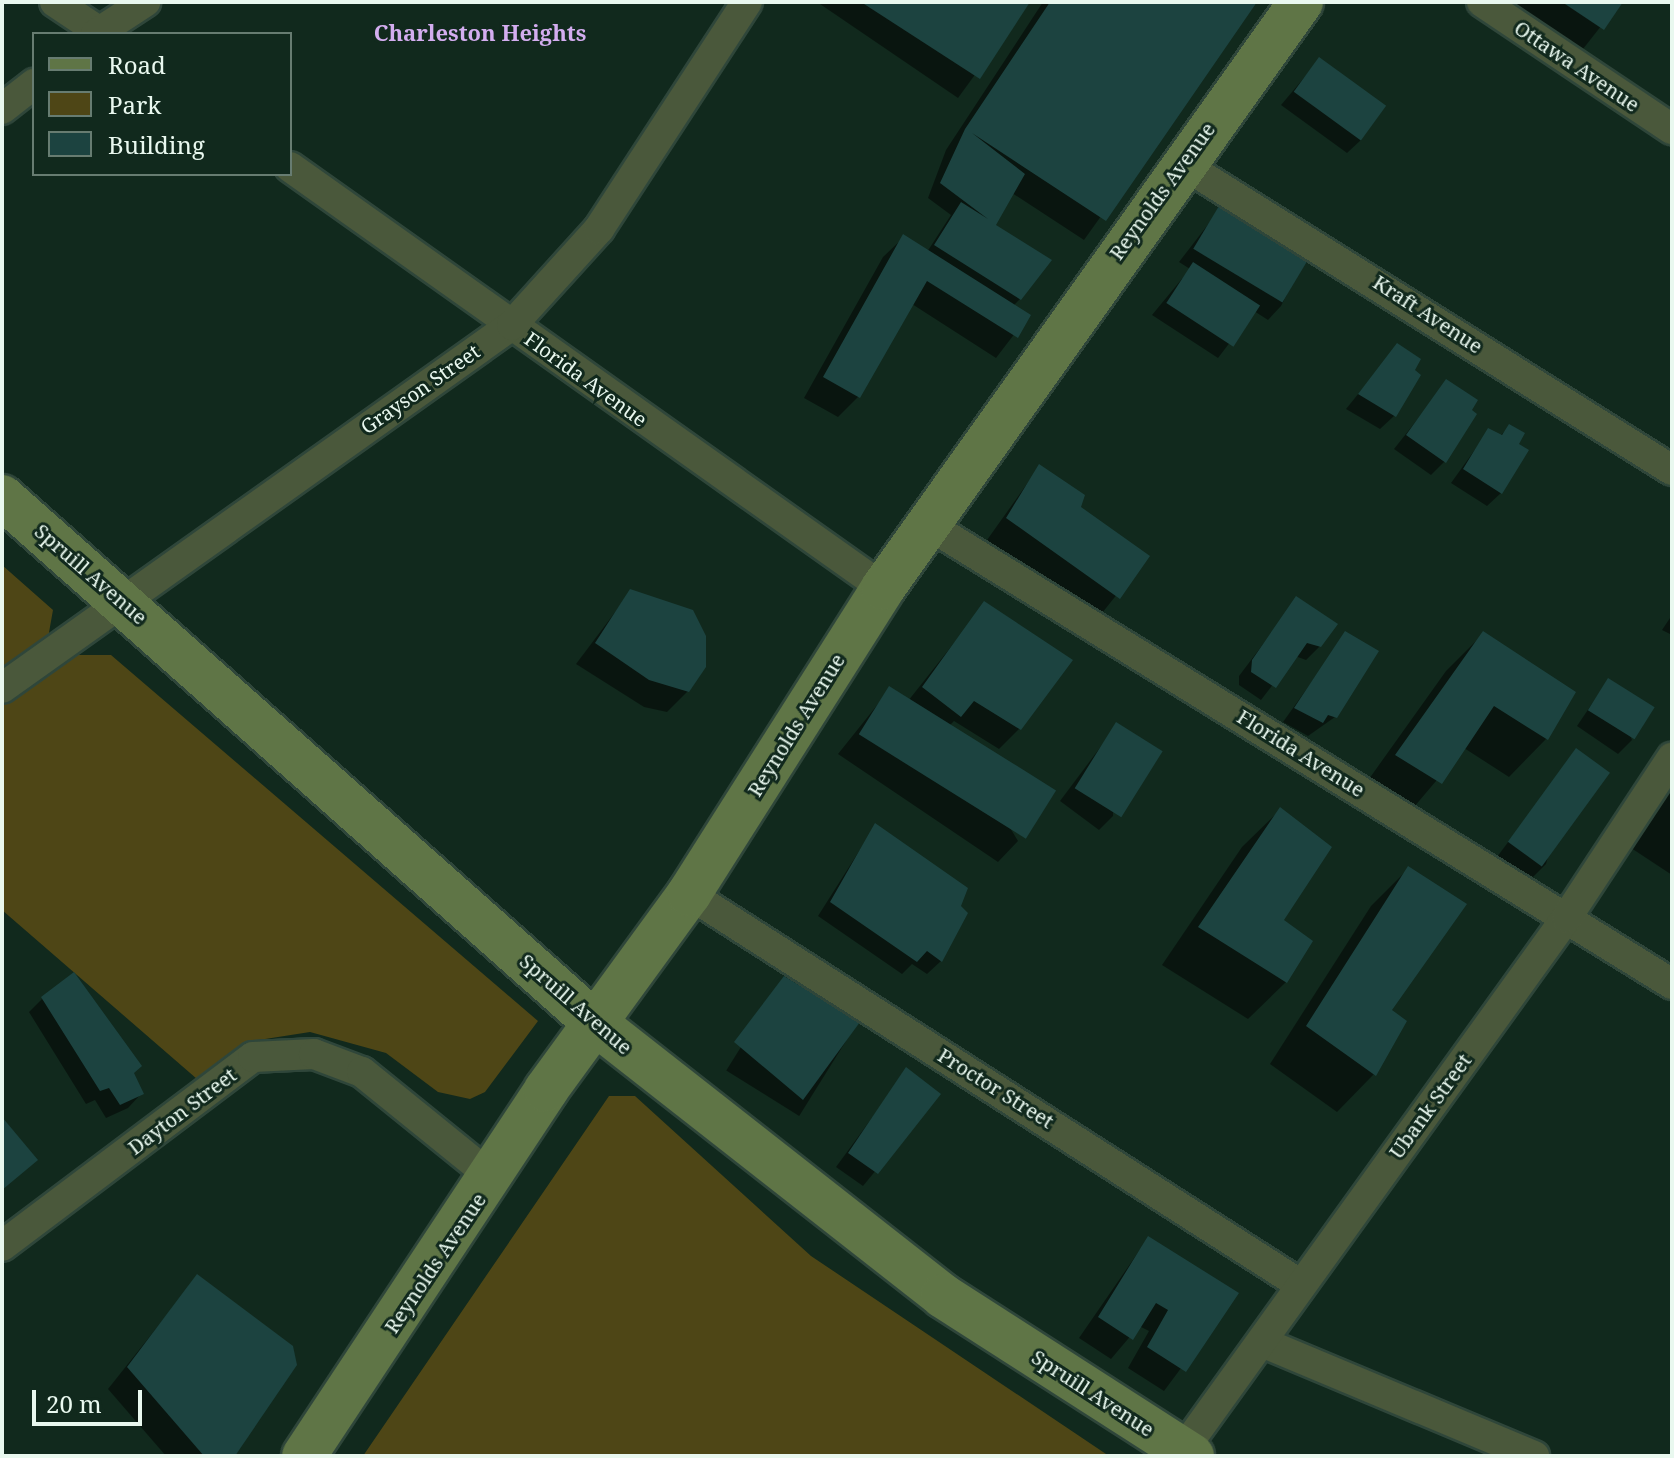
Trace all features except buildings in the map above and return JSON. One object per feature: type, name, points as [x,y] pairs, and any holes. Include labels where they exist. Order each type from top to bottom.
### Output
[{"type":"street","points":[[55,2],[99,32]]},
{"type":"street","points":[[101,32],[145,2]]},
{"type":"street","name":"Grayson Street","points":[[2,688],[120,599],[512,325],[599,229],[747,2]]},
{"type":"street","name":"Reynolds Avenue","points":[[304,1456],[595,1023],[689,894],[883,588],[1181,163],[1301,2]]},
{"type":"street","name":"Ottawa Avenue","points":[[1482,2],[1672,129]]},
{"type":"street","points":[[2,109],[32,86]]},
{"type":"street","name":"Kraft Avenue","points":[[1181,163],[1672,470]]},
{"type":"street","name":"Florida Avenue","points":[[292,168],[883,588]]},
{"type":"street","name":"Spruill Avenue","points":[[2,497],[595,1023],[943,1296],[1187,1453]]},
{"type":"street","name":"Florida Avenue","points":[[927,524],[1672,984]]},
{"type":"street","name":"Ubank Street","points":[[1187,1453],[1301,1285],[1567,917],[1672,758]]},
{"type":"street","name":"Proctor Street","points":[[689,894],[1301,1285]]},
{"type":"street","name":"Dayton Street","points":[[2,1246],[253,1057],[314,1054],[362,1072],[493,1178]]},
{"type":"street","points":[[1264,1343],[1534,1456]]},
{"type":"green space","points":[[2,565],[53,610],[45,655],[111,655],[538,1021],[485,1092],[470,1099],[438,1092],[386,1053],[310,1032],[246,1042],[197,1079],[2,910]]},
{"type":"green space","points":[[609,1096],[635,1096],[811,1256],[1109,1456],[363,1456]]},
{"type":"district","name":"Charleston Heights","points":[[480,33]]}]
